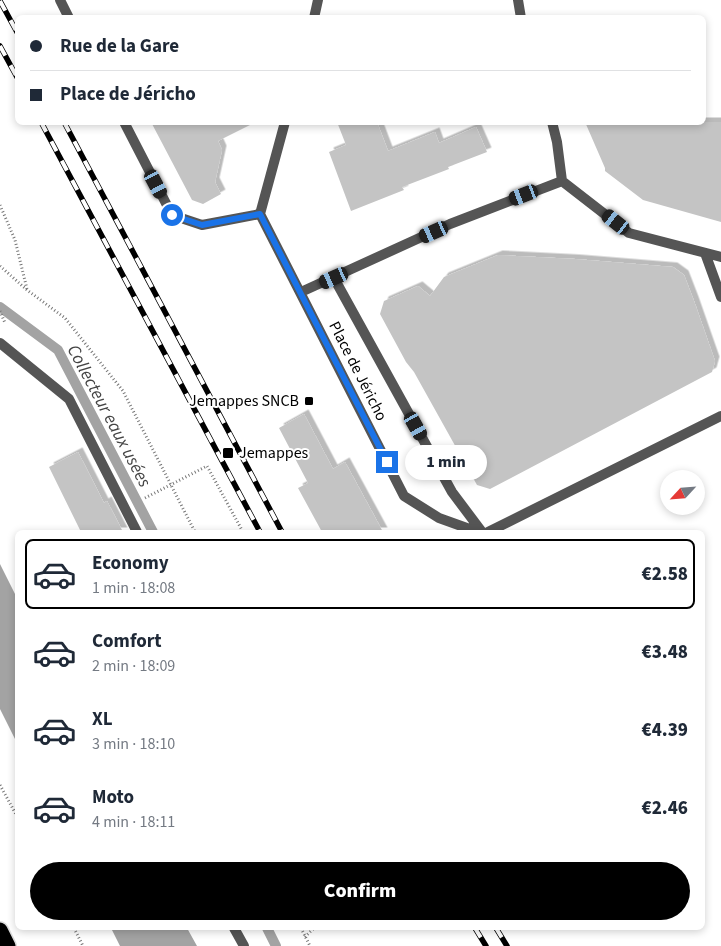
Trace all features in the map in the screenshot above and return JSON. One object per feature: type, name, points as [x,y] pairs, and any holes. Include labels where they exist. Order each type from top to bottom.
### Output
[{"type":"highway","points":[[0,930],[8,946]]},
{"type":"street","points":[[60,0],[68,15]]},
{"type":"street","points":[[315,15],[318,0]]},
{"type":"street","points":[[518,0],[520,15]]},
{"type":"street","points":[[126,125],[172,215],[202,225],[260,214],[284,125]]},
{"type":"street","points":[[553,125],[558,142],[562,181],[629,233],[721,257]]},
{"type":"street","points":[[301,292],[450,224],[562,181]]},
{"type":"street","name":"Place de Jéricho","points":[[260,214],[404,496],[439,518],[472,530]]},
{"type":"street","points":[[705,253],[721,297]]},
{"type":"street","name":"Place de Jéricho","points":[[334,278],[452,492],[480,530]]},
{"type":"street","points":[[0,343],[69,400],[136,530]]},
{"type":"street","points":[[492,530],[721,416]]},
{"type":"street","points":[[235,930],[244,946]]},
{"type":"path","points":[[0,205],[15,240],[27,290]]},
{"type":"path","points":[[0,266],[27,290],[65,318],[123,391],[194,530]]},
{"type":"path","points":[[124,508],[207,466],[242,530]]},
{"type":"path","points":[[0,785],[15,812]]},
{"type":"path","points":[[75,930],[83,946]]},
{"type":"path","points":[[302,930],[310,946]]},
{"type":"path","points":[[305,937],[312,930]]},
{"type":"shaded area","points":[[0,564],[15,594],[15,739],[0,709]]},
{"type":"shaded area","points":[[112,930],[188,930],[197,946],[120,946]]},
{"type":"building","points":[[706,122],[721,122],[721,222],[643,200],[605,171],[586,125],[706,125]]},
{"type":"building","points":[[153,125],[250,125],[218,141],[222,150],[215,182],[221,194],[203,204],[192,200]]},
{"type":"building","points":[[338,125],[378,125],[388,151],[435,132],[439,143],[476,127],[487,152],[402,187],[404,190],[351,211],[329,152],[346,145]]},
{"type":"building","points":[[498,255],[673,267],[684,275],[694,301],[715,361],[712,372],[490,489],[477,485],[380,314],[384,301],[418,286],[430,296],[444,277]]},
{"type":"building","points":[[304,414],[333,469],[345,462],[382,530],[321,530],[298,488],[308,483],[279,428]]},
{"type":"building","points":[[78,452],[104,503],[107,501],[122,530],[80,530],[49,467]]},
{"type":"waterway","name":"Collecteur eaux usées","points":[[0,307],[58,350],[152,530]]},
{"type":"waterway","name":"Collecteur eaux usées","points":[[268,930],[276,946]]},
{"type":"railway","points":[[0,1],[15,28]]},
{"type":"railway","points":[[0,46],[15,74]]},
{"type":"railway","points":[[43,125],[259,530]]},
{"type":"railway","points":[[66,125],[281,530]]},
{"type":"railway","points":[[476,930],[486,946]]},
{"type":"railway","points":[[497,930],[507,946]]},
{"type":"place","name":"Jemappes SNCB","points":[[309,401]]},
{"type":"place","name":"Jemappes","points":[[228,453]]},
{"type":"route","points":[[172,215],[202,225],[260,214],[387,462]]}]
